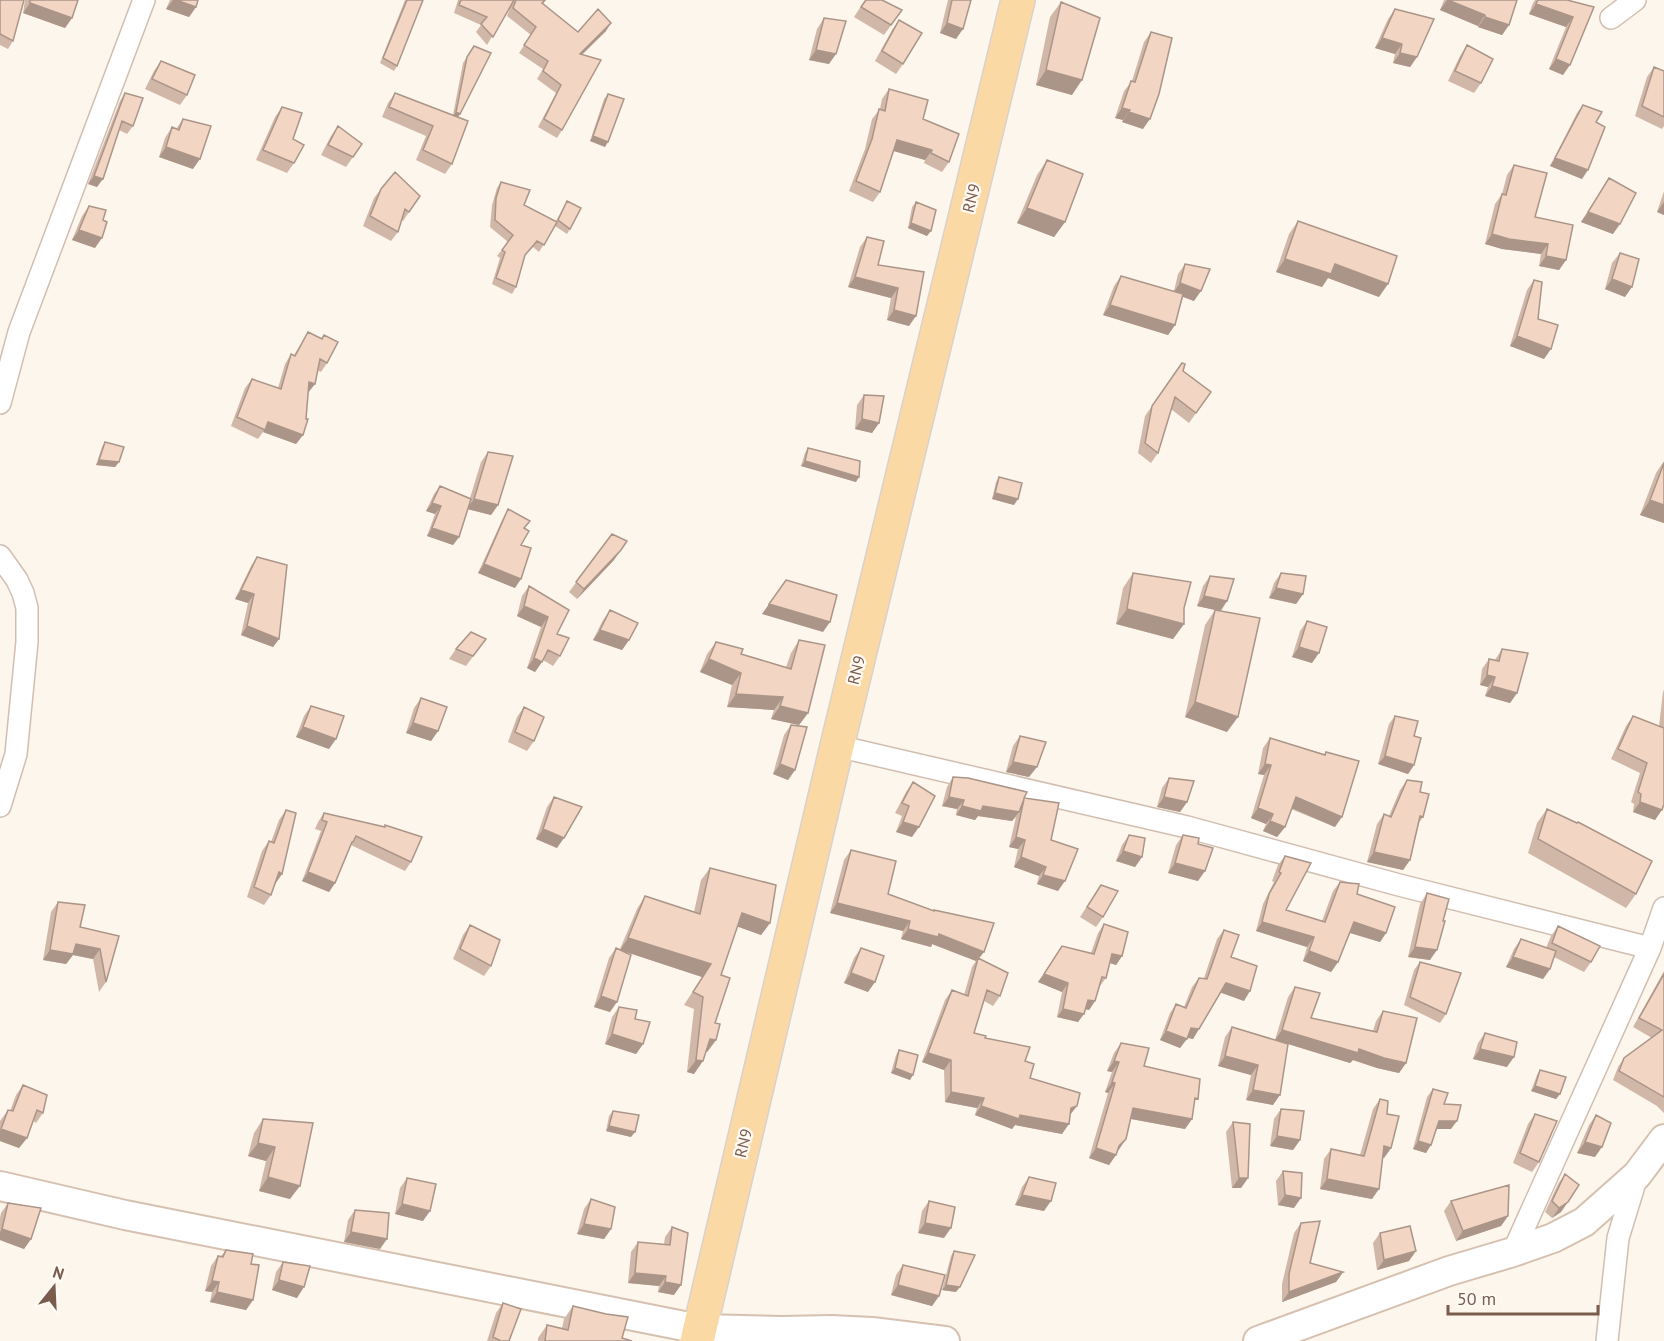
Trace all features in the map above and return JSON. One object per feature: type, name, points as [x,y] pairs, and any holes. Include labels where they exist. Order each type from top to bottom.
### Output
[{"type":"main road","name":"RN9","points":[[698,1335],[837,746],[1018,0]]},
{"type":"main road","points":[[1258,1341],[1449,1271],[1553,1238],[1584,1222],[1637,1175],[1664,1139]]},
{"type":"main road","points":[[0,1186],[125,1215],[698,1335],[832,1330],[872,1332],[945,1341]]},
{"type":"street","points":[[0,403],[19,332],[144,0]]},
{"type":"street","points":[[1611,18],[1635,0]]},
{"type":"street","points":[[0,556],[17,580],[27,608],[27,642],[16,754],[0,806]]},
{"type":"street","points":[[837,746],[1187,827],[1399,885],[1650,948]]},
{"type":"street","points":[[1514,1252],[1650,948],[1664,908]]},
{"type":"street","points":[[1607,1341],[1618,1238],[1637,1175]]},
{"type":"building","points":[[0,0],[24,0],[13,41],[0,34]]},
{"type":"building","points":[[30,0],[78,0],[72,18],[30,3]]},
{"type":"building","points":[[176,0],[198,0],[196,7]]},
{"type":"building","points":[[407,0],[423,0],[397,66],[383,58]]},
{"type":"building","points":[[461,0],[514,0],[493,37],[481,24],[487,17],[459,5]]},
{"type":"building","points":[[516,0],[545,0],[542,3],[578,32],[598,9],[611,23],[580,54],[601,60],[562,130],[544,119],[561,85],[543,71],[548,61],[524,45],[536,27],[513,8]]},
{"type":"building","points":[[866,0],[882,0],[902,10],[891,25],[861,7]]},
{"type":"building","points":[[952,0],[971,0],[963,29],[947,23]]},
{"type":"building","points":[[1448,0],[1517,0],[1509,25]]},
{"type":"building","points":[[1538,0],[1567,0],[1594,7],[1570,65],[1556,59],[1573,17],[1536,4]]},
{"type":"building","points":[[1061,2],[1100,18],[1082,80],[1046,70]]},
{"type":"building","points":[[1395,9],[1434,19],[1417,57],[1400,53],[1402,44],[1382,38]]},
{"type":"building","points":[[824,18],[846,21],[836,54],[816,50]]},
{"type":"building","points":[[899,20],[922,33],[903,64],[882,51]]},
{"type":"building","points":[[1151,32],[1172,38],[1159,94],[1150,119],[1122,108],[1131,81],[1135,82]]},
{"type":"building","points":[[1467,45],[1493,59],[1481,83],[1455,71]]},
{"type":"building","points":[[474,46],[491,53],[460,114],[456,112],[467,57]]},
{"type":"building","points":[[161,61],[195,75],[187,95],[152,79]]},
{"type":"building","points":[[1654,67],[1664,71],[1664,117],[1642,106]]},
{"type":"building","points":[[889,89],[928,100],[923,119],[959,134],[949,162],[931,153],[932,150],[897,140],[880,192],[856,181],[872,139],[879,109],[885,111]]},
{"type":"building","points":[[125,93],[143,98],[133,126],[122,121],[103,179],[94,176]]},
{"type":"building","points":[[395,93],[468,121],[452,164],[423,150],[433,126],[389,107]]},
{"type":"building","points":[[608,94],[624,99],[608,142],[593,136]]},
{"type":"building","points":[[1583,105],[1602,112],[1596,122],[1605,127],[1588,170],[1555,158]]},
{"type":"building","points":[[282,107],[302,113],[293,139],[304,145],[294,163],[263,150]]},
{"type":"building","points":[[183,119],[211,126],[200,159],[166,147],[172,127],[179,130]]},
{"type":"building","points":[[338,126],[362,144],[353,157],[328,145]]},
{"type":"building","points":[[1047,160],[1083,174],[1065,222],[1027,208]]},
{"type":"building","points":[[1514,165],[1547,173],[1535,217],[1573,225],[1566,260],[1546,256],[1548,244],[1509,239],[1492,234],[1502,194],[1506,195]]},
{"type":"building","points":[[395,172],[420,196],[409,212],[405,209],[398,232],[370,216],[381,189]]},
{"type":"building","points":[[1609,178],[1636,193],[1620,224],[1588,212]]},
{"type":"building","points":[[501,182],[530,190],[524,205],[557,222],[544,245],[537,241],[525,255],[516,287],[496,278],[505,252],[502,250],[513,235],[495,220],[496,198]]},
{"type":"building","points":[[567,201],[581,208],[570,229],[558,220]]},
{"type":"building","points":[[916,202],[936,210],[931,231],[911,223]]},
{"type":"building","points":[[89,206],[106,210],[103,220],[107,222],[102,238],[79,230]]},
{"type":"building","points":[[1298,221],[1397,256],[1388,284],[1335,264],[1331,274],[1285,259]]},
{"type":"building","points":[[867,237],[884,241],[878,265],[924,272],[916,316],[894,310],[898,288],[855,277]]},
{"type":"building","points":[[1620,253],[1639,259],[1632,287],[1612,279]]},
{"type":"building","points":[[1185,264],[1210,269],[1201,291],[1180,283]]},
{"type":"building","points":[[1121,276],[1183,294],[1175,325],[1110,305]]},
{"type":"building","points":[[1534,280],[1542,282],[1538,319],[1558,325],[1551,349],[1517,336]]},
{"type":"building","points":[[308,332],[322,339],[324,335],[338,342],[327,363],[320,359],[315,384],[309,382],[306,419],[308,419],[303,435],[268,422],[265,430],[237,417],[252,379],[281,389],[291,354],[295,356]]},
{"type":"building","points":[[1182,363],[1185,364],[1183,371],[1211,392],[1196,413],[1175,397],[1158,453],[1145,443],[1152,406]]},
{"type":"building","points":[[864,395],[884,396],[879,423],[862,419]]},
{"type":"building","points":[[105,442],[124,447],[119,462],[99,460]]},
{"type":"building","points":[[808,448],[860,461],[859,477],[805,461]]},
{"type":"building","points":[[488,452],[513,456],[498,505],[474,499]]},
{"type":"building","points":[[1664,463],[1664,505],[1650,500]]},
{"type":"building","points":[[999,477],[1022,483],[1018,499],[995,493]]},
{"type":"building","points":[[440,486],[471,499],[459,537],[432,528],[441,506],[432,503]]},
{"type":"building","points":[[508,509],[530,521],[524,528],[529,531],[521,545],[531,548],[521,579],[484,564]]},
{"type":"building","points":[[612,534],[627,541],[584,589],[576,582]]},
{"type":"building","points":[[257,557],[287,565],[279,639],[247,626],[254,594],[241,590]]},
{"type":"building","points":[[1133,573],[1191,582],[1184,608],[1184,624],[1127,609]]},
{"type":"building","points":[[1281,573],[1306,576],[1303,594],[1276,588]]},
{"type":"building","points":[[1210,576],[1234,579],[1227,601],[1204,596]]},
{"type":"building","points":[[786,580],[837,595],[830,622],[769,604]]},
{"type":"building","points":[[529,586],[569,610],[557,634],[569,638],[560,656],[548,650],[542,662],[534,658],[548,617],[524,606]]},
{"type":"building","points":[[610,610],[638,623],[629,640],[600,630]]},
{"type":"building","points":[[1215,610],[1260,618],[1238,717],[1195,702]]},
{"type":"building","points":[[1307,621],[1327,627],[1319,653],[1299,647]]},
{"type":"building","points":[[471,632],[486,639],[473,656],[456,649]]},
{"type":"building","points":[[799,640],[825,645],[808,713],[780,706],[783,697],[736,694],[741,673],[709,659],[716,642],[743,649],[741,654],[791,669]]},
{"type":"building","points":[[1502,649],[1528,653],[1517,693],[1492,686],[1495,677],[1487,675],[1489,659],[1499,661]]},
{"type":"building","points":[[421,698],[447,707],[438,731],[413,723]]},
{"type":"building","points":[[311,706],[344,716],[336,739],[303,727]]},
{"type":"building","points":[[524,707],[544,717],[534,741],[515,732]]},
{"type":"building","points":[[1395,716],[1418,721],[1414,736],[1421,738],[1414,765],[1385,756]]},
{"type":"building","points":[[1633,716],[1664,728],[1664,804],[1662,810],[1640,802],[1641,794],[1638,792],[1647,763],[1618,749]]},
{"type":"building","points":[[791,725],[807,727],[795,770],[780,764]]},
{"type":"building","points":[[1020,736],[1046,742],[1037,767],[1013,762]]},
{"type":"building","points":[[1270,738],[1325,755],[1326,752],[1359,761],[1342,817],[1296,797],[1285,827],[1270,821],[1273,814],[1258,808],[1271,765],[1265,764]]},
{"type":"building","points":[[953,777],[968,778],[1027,792],[1024,798],[1059,803],[1051,840],[1078,849],[1065,881],[1043,875],[1046,867],[1021,857],[1025,840],[1016,837],[1024,799],[1019,812],[983,806],[981,811],[962,806],[964,800],[949,797]]},
{"type":"building","points":[[1169,778],[1194,781],[1187,802],[1164,797]]},
{"type":"building","points":[[1407,780],[1422,782],[1420,792],[1429,794],[1423,817],[1420,816],[1410,860],[1374,852],[1384,814],[1391,817]]},
{"type":"building","points":[[913,782],[935,796],[919,827],[903,822],[909,806],[902,803]]},
{"type":"building","points":[[554,797],[582,807],[564,838],[543,829]]},
{"type":"building","points":[[1547,809],[1578,822],[1652,861],[1636,894],[1538,839]]},
{"type":"building","points":[[286,810],[296,813],[282,874],[279,872],[271,895],[254,887],[269,841],[274,843]]},
{"type":"building","points":[[324,813],[385,827],[385,825],[422,837],[411,862],[356,836],[335,883],[308,872],[327,822],[322,820]]},
{"type":"building","points":[[1129,835],[1145,838],[1142,857],[1123,851]]},
{"type":"building","points":[[1183,835],[1199,838],[1198,844],[1213,848],[1205,871],[1175,863]]},
{"type":"building","points":[[851,850],[896,861],[888,894],[934,911],[994,923],[984,952],[939,934],[938,937],[908,929],[910,921],[837,903]]},
{"type":"building","points":[[1285,856],[1311,863],[1286,910],[1325,922],[1340,882],[1359,884],[1357,894],[1395,907],[1386,933],[1354,922],[1338,962],[1309,951],[1314,937],[1262,922],[1269,894],[1281,873],[1279,872]]},
{"type":"building","points":[[710,868],[776,885],[770,923],[742,913],[721,975],[730,978],[715,1023],[720,1024],[716,1040],[710,1039],[703,1061],[696,1060],[703,997],[693,992],[711,964],[628,938],[645,896],[700,914]]},
{"type":"building","points":[[1101,885],[1118,891],[1103,917],[1087,907]]},
{"type":"building","points":[[1427,893],[1449,899],[1437,950],[1415,947]]},
{"type":"building","points":[[58,902],[85,905],[80,927],[119,936],[106,982],[100,949],[76,944],[73,954],[50,950]]},
{"type":"building","points":[[1104,924],[1128,932],[1122,956],[1112,954],[1106,978],[1102,977],[1095,1001],[1088,1000],[1084,1014],[1063,1009],[1068,983],[1044,974],[1062,946],[1094,954]]},
{"type":"building","points":[[470,925],[500,940],[491,966],[460,949]]},
{"type":"building","points":[[1558,926],[1600,946],[1591,962],[1552,943]]},
{"type":"building","points":[[1224,930],[1239,935],[1231,957],[1257,966],[1250,991],[1226,983],[1199,1029],[1191,1028],[1187,1039],[1166,1031],[1176,1004],[1186,1008],[1199,978],[1207,979]]},
{"type":"building","points":[[1521,939],[1556,951],[1550,969],[1513,957]]},
{"type":"building","points":[[616,948],[631,955],[617,1002],[601,996]]},
{"type":"building","points":[[861,948],[884,956],[875,982],[851,973]]},
{"type":"building","points":[[978,958],[1008,973],[1000,996],[987,990],[974,1033],[986,1036],[985,1038],[1030,1047],[1025,1061],[1034,1064],[1030,1078],[1080,1093],[1077,1106],[1071,1108],[1069,1124],[1020,1115],[1019,1119],[981,1106],[984,1098],[951,1092],[951,1060],[928,1053],[952,990],[968,996]]},
{"type":"building","points":[[1420,962],[1461,973],[1446,1014],[1410,997]]},
{"type":"building","points":[[1664,974],[1664,1097],[1619,1071],[1624,1058],[1662,1030],[1639,1018]]},
{"type":"building","points":[[1295,987],[1320,993],[1311,1018],[1377,1032],[1383,1011],[1417,1018],[1406,1063],[1359,1049],[1358,1053],[1282,1030]]},
{"type":"building","points":[[619,1007],[637,1010],[635,1019],[650,1022],[643,1044],[612,1034]]},
{"type":"building","points":[[1232,1027],[1288,1044],[1280,1095],[1253,1090],[1258,1065],[1225,1056]]},
{"type":"building","points":[[1485,1033],[1517,1042],[1514,1057],[1480,1049]]},
{"type":"building","points":[[1121,1043],[1149,1048],[1144,1066],[1200,1079],[1198,1099],[1195,1098],[1192,1119],[1133,1108],[1126,1139],[1119,1146],[1116,1155],[1096,1148],[1115,1083],[1112,1082],[1119,1062],[1114,1061]]},
{"type":"building","points":[[899,1050],[918,1055],[913,1075],[895,1068]]},
{"type":"building","points":[[1540,1070],[1566,1077],[1560,1094],[1535,1086]]},
{"type":"building","points":[[23,1085],[47,1095],[43,1113],[37,1110],[27,1138],[1,1129],[8,1110],[13,1111]]},
{"type":"building","points":[[1433,1089],[1448,1093],[1444,1104],[1461,1105],[1457,1121],[1439,1121],[1431,1145],[1418,1141]]},
{"type":"building","points":[[1380,1099],[1388,1101],[1387,1114],[1399,1116],[1391,1148],[1384,1146],[1379,1189],[1327,1179],[1331,1149],[1364,1156]]},
{"type":"building","points":[[1281,1109],[1304,1111],[1300,1140],[1277,1136]]},
{"type":"building","points":[[613,1111],[639,1115],[635,1132],[609,1126]]},
{"type":"building","points":[[1535,1114],[1557,1121],[1539,1162],[1520,1153]]},
{"type":"building","points":[[1596,1115],[1611,1123],[1602,1147],[1585,1142]]},
{"type":"building","points":[[263,1119],[313,1123],[300,1186],[268,1177],[275,1147],[258,1143]]},
{"type":"building","points":[[1233,1122],[1250,1124],[1248,1178],[1239,1178]]},
{"type":"building","points":[[1283,1171],[1302,1173],[1301,1198],[1285,1195]]},
{"type":"building","points":[[1565,1174],[1579,1185],[1568,1202],[1559,1208],[1552,1201]]},
{"type":"building","points":[[1029,1177],[1056,1183],[1051,1201],[1022,1195]]},
{"type":"building","points":[[407,1178],[436,1184],[430,1211],[402,1204]]},
{"type":"building","points":[[1509,1185],[1508,1216],[1463,1231],[1451,1201]]},
{"type":"building","points":[[591,1199],[615,1207],[611,1229],[584,1224]]},
{"type":"building","points":[[929,1201],[955,1207],[951,1228],[925,1223]]},
{"type":"building","points":[[8,1203],[41,1208],[31,1239],[2,1229]]},
{"type":"building","points":[[355,1210],[389,1213],[387,1239],[351,1232]]},
{"type":"building","points":[[1320,1221],[1310,1263],[1343,1272],[1289,1292],[1289,1274],[1301,1223]]},
{"type":"building","points":[[1410,1226],[1416,1251],[1384,1260],[1380,1233]]},
{"type":"building","points":[[672,1227],[688,1233],[681,1285],[665,1282],[666,1276],[635,1273],[638,1242],[670,1245]]},
{"type":"building","points":[[226,1250],[253,1254],[251,1264],[259,1265],[253,1300],[217,1292],[219,1282],[212,1281],[218,1256],[223,1257]]},
{"type":"building","points":[[954,1251],[975,1255],[960,1287],[946,1285]]},
{"type":"building","points":[[283,1262],[310,1266],[304,1287],[279,1280]]},
{"type":"building","points":[[903,1265],[945,1275],[939,1296],[898,1285]]},
{"type":"building","points":[[503,1303],[521,1309],[509,1341],[501,1341],[493,1337]]},
{"type":"building","points":[[573,1306],[628,1317],[622,1338],[632,1341],[545,1341],[547,1325],[568,1330]]}]
